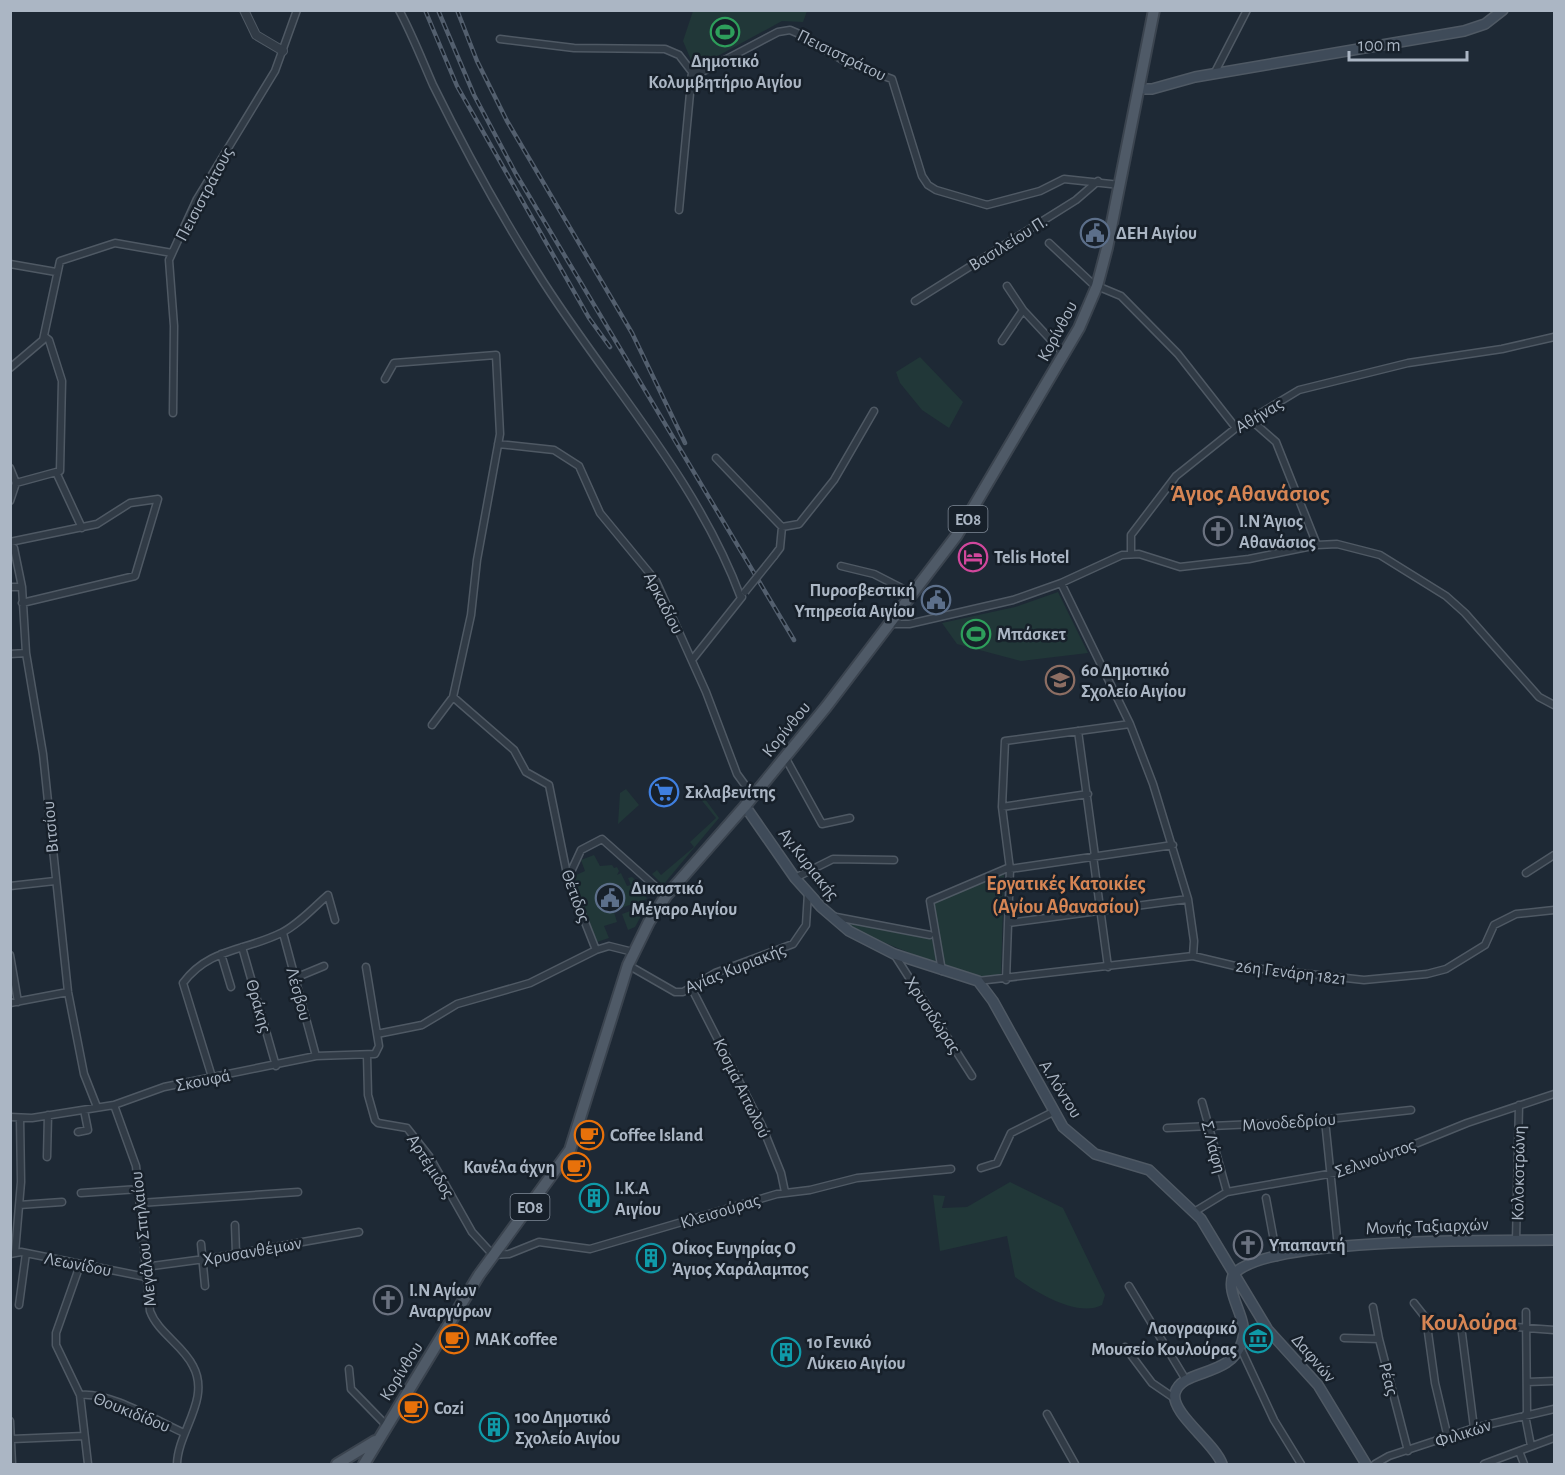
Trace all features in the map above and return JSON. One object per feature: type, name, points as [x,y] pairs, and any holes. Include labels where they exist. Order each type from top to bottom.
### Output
[{"type":"main road","name":"Κορίνθου","points":[[371,1454],[386,1425],[493,1255],[570,1150],[628,965],[633,952],[666,896],[745,806],[913,595],[957,535],[1065,354],[1096,287],[1154,10]]},
{"type":"main road","points":[[1139,89],[1152,89],[1214,74],[1464,31],[1485,24],[1503,10]]},
{"type":"main road","name":"Αγ.Κυριακής","points":[[745,806],[795,878],[829,916],[863,940],[894,954],[978,981]]},
{"type":"main road","name":"Α.Λόντου","points":[[978,981],[1053,1112],[1070,1134],[1095,1154],[1149,1170],[1204,1224],[1233,1275]]},
{"type":"main road","name":"Μονής Ταξιαρχών","points":[[1233,1275],[1241,1268],[1277,1257],[1338,1247],[1450,1239],[1554,1240]]},
{"type":"main road","points":[[1222,1464],[1215,1450],[1177,1407],[1174,1398],[1178,1387],[1186,1380],[1224,1366],[1240,1347],[1243,1325],[1231,1285],[1233,1275]]},
{"type":"main road","name":"Δαφνών","points":[[1233,1275],[1268,1330],[1321,1390],[1366,1464]]},
{"type":"main road","name":"Κορίνθου","points":[[337,1464],[378,1439]]},
{"type":"main road","points":[[355,1464],[371,1454]]},
{"type":"main road","name":"ΕΟ8","points":[[364,1464],[371,1454]]},
{"type":"street","points":[[244,10],[256,35],[283,51]]},
{"type":"street","name":"Πεισιστράτους","points":[[56,272],[60,261],[115,243],[172,253],[197,199],[274,71],[297,10]]},
{"type":"street","points":[[399,10],[434,87],[498,207],[560,307],[626,396],[693,499],[721,548],[743,595]]},
{"type":"street","points":[[1214,74],[1247,10]]},
{"type":"street","name":"Πεισιστράτου","points":[[692,72],[708,70],[778,32],[790,30],[848,63],[892,79],[922,176],[928,185],[936,190],[987,205],[1040,191],[1064,179],[1119,185]]},
{"type":"street","points":[[500,39],[574,48],[665,49],[680,56],[692,72],[689,79],[679,210]]},
{"type":"street","name":"Βασιλείου Π.","points":[[915,301],[1076,200],[1098,181]]},
{"type":"street","points":[[1049,243],[1096,287],[1121,296],[1178,354],[1236,428]]},
{"type":"street","points":[[172,253],[168,266],[174,326],[173,413]]},
{"type":"street","points":[[10,264],[56,272],[44,336],[10,368]]},
{"type":"street","points":[[1007,286],[1023,310],[1065,354]]},
{"type":"street","points":[[1002,341],[1023,310]]},
{"type":"street","points":[[16,483],[60,471],[62,381],[49,340],[44,336]]},
{"type":"street","name":"Αθήνας","points":[[1131,554],[1131,535],[1176,476],[1236,428],[1299,390],[1444,356],[1502,349],[1554,337]]},
{"type":"street","points":[[385,379],[394,363],[496,355],[500,434],[477,560],[471,615],[453,697],[432,725]]},
{"type":"street","points":[[782,527],[799,524],[834,480],[874,411]]},
{"type":"street","points":[[1251,420],[1276,442],[1317,544]]},
{"type":"street","name":"Αρκαδίου","points":[[498,444],[554,450],[579,466],[600,513],[652,576],[692,660],[737,774],[753,796]]},
{"type":"street","points":[[692,660],[780,548],[782,527],[716,459]]},
{"type":"street","points":[[10,468],[16,483],[10,501]]},
{"type":"street","points":[[56,472],[82,528]]},
{"type":"street","points":[[10,544],[97,524],[130,503],[158,499],[135,576],[22,603]]},
{"type":"street","name":"Βιτσίου","points":[[10,544],[14,548],[22,587],[26,653],[42,754],[68,992],[84,1074],[97,1107]]},
{"type":"street","points":[[890,624],[909,624],[1013,600],[1061,583],[1114,557],[1131,554],[1149,556],[1180,567],[1249,560],[1317,544],[1347,545],[1380,555],[1446,596],[1466,613],[1539,697],[1554,705]]},
{"type":"street","points":[[841,566],[874,574],[913,595]]},
{"type":"street","points":[[1061,583],[1130,724],[1173,845],[1188,898],[1194,941],[1192,956]]},
{"type":"street","points":[[10,587],[22,587]]},
{"type":"street","points":[[10,654],[26,653]]},
{"type":"street","name":"Θέτιδος","points":[[453,697],[514,750],[526,772],[549,785],[568,879],[596,950]]},
{"type":"street","points":[[1006,980],[1010,868],[1002,807],[1005,741],[1130,724]]},
{"type":"street","points":[[1078,731],[1088,794],[1108,967]]},
{"type":"street","points":[[785,757],[822,824],[850,818]]},
{"type":"street","points":[[1002,807],[1088,794]]},
{"type":"street","points":[[568,879],[581,850],[602,839],[666,896]]},
{"type":"street","points":[[942,971],[930,901],[1010,868],[1173,845]]},
{"type":"street","points":[[1526,873],[1554,855]]},
{"type":"street","points":[[795,878],[833,859],[894,860]]},
{"type":"street","points":[[10,886],[55,881]]},
{"type":"street","name":"Αγίας Κυριακής","points":[[628,965],[675,992],[683,992],[715,973],[793,944],[806,925],[807,893]]},
{"type":"street","points":[[212,1077],[183,983],[194,968],[221,954],[283,933],[328,895],[335,920]]},
{"type":"street","points":[[1008,923],[1188,898]]},
{"type":"street","name":"26η Γενάρη 1821","points":[[978,981],[1006,980],[1192,956],[1235,966],[1364,980],[1426,974],[1454,965],[1485,945],[1494,925],[1516,914],[1554,910]]},
{"type":"street","points":[[829,916],[930,935]]},
{"type":"street","name":"Λέσβου","points":[[283,933],[316,1056]]},
{"type":"street","points":[[377,1034],[422,1024],[457,1004],[526,984],[596,950],[609,946],[633,952]]},
{"type":"street","name":"Θράκης","points":[[242,947],[276,1066]]},
{"type":"street","points":[[221,954],[231,987]]},
{"type":"street","name":"Χρυσιδώρας","points":[[894,954],[972,1076]]},
{"type":"street","points":[[10,955],[18,1002]]},
{"type":"street","points":[[295,978],[324,966]]},
{"type":"street","points":[[366,967],[379,1050],[367,1055]]},
{"type":"street","name":"Κοσμά Αιτωλού","points":[[691,987],[762,1126],[781,1173],[785,1192]]},
{"type":"street","points":[[10,1004],[68,992]]},
{"type":"street","name":"Σκουφά","points":[[10,1117],[48,1115],[114,1105],[164,1087],[276,1066],[316,1056],[367,1055]]},
{"type":"street","name":"Αρτέμιδος","points":[[367,1055],[368,1095],[375,1120],[378,1123],[407,1128],[429,1156],[472,1232],[493,1255]]},
{"type":"street","name":"Σελινούντος","points":[[1194,1212],[1227,1192],[1333,1175],[1554,1094]]},
{"type":"street","name":"Σ.Λάφη","points":[[1202,1102],[1227,1192]]},
{"type":"street","name":"Μεγάλου Σπηλαίου","points":[[114,1105],[134,1160],[152,1317],[188,1358],[197,1375],[197,1400],[184,1433],[177,1464]]},
{"type":"street","name":"Κολοκοτρώνη","points":[[1516,1241],[1519,1105]]},
{"type":"street","points":[[78,1132],[88,1130],[84,1110]]},
{"type":"street","name":"Μονοδεδρίου","points":[[1167,1128],[1325,1120],[1411,1110]]},
{"type":"street","points":[[981,1168],[997,1163],[1011,1133],[1053,1112]]},
{"type":"street","points":[[47,1157],[48,1115]]},
{"type":"street","points":[[13,1254],[19,1205],[20,1118]]},
{"type":"street","points":[[1325,1120],[1333,1175],[1338,1247]]},
{"type":"street","name":"Κλεισούρας","points":[[493,1255],[509,1254],[543,1241],[590,1249],[785,1192],[810,1190],[857,1178],[951,1169]]},
{"type":"street","points":[[81,1193],[139,1189]]},
{"type":"street","points":[[140,1203],[298,1192]]},
{"type":"street","points":[[1266,1198],[1277,1257]]},
{"type":"street","points":[[19,1205],[62,1202]]},
{"type":"street","points":[[235,1226],[236,1253]]},
{"type":"street","name":"Χρυσανθέμων","points":[[145,1267],[203,1260],[359,1232]]},
{"type":"street","points":[[201,1244],[205,1286]]},
{"type":"street","points":[[19,1305],[26,1253]]},
{"type":"street","name":"Λεωνίδου","points":[[13,1254],[26,1253],[146,1277]]},
{"type":"street","points":[[80,1265],[56,1333],[56,1345],[80,1395],[88,1464]]},
{"type":"street","points":[[1129,1286],[1186,1380]]},
{"type":"street","points":[[1414,1303],[1427,1325],[1448,1438]]},
{"type":"street","name":"Ρέας","points":[[1373,1307],[1408,1451]]},
{"type":"street","points":[[1526,1312],[1526,1414],[1531,1446]]},
{"type":"street","points":[[1460,1318],[1474,1428]]},
{"type":"street","points":[[1503,1326],[1554,1330]]},
{"type":"street","points":[[1344,1338],[1379,1339]]},
{"type":"street","points":[[1125,1347],[1152,1383],[1174,1398]]},
{"type":"street","points":[[1240,1347],[1274,1420],[1301,1464]]},
{"type":"street","points":[[349,1369],[351,1389],[386,1425]]},
{"type":"street","points":[[1527,1382],[1554,1381]]},
{"type":"street","name":"Θουκιδίδου","points":[[80,1395],[93,1395],[109,1400],[184,1433]]},
{"type":"street","name":"Φιλικών","points":[[1375,1464],[1389,1456],[1474,1428],[1554,1409]]},
{"type":"street","points":[[1047,1414],[1075,1464]]},
{"type":"street","points":[[10,1420],[12,1464]]},
{"type":"street","points":[[12,1439],[84,1436]]},
{"type":"street","points":[[1484,1464],[1554,1438]]},
{"type":"street","points":[[1519,1450],[1524,1464]]},
{"type":"green space","name":"Δημοτικό Κολυμβητήριο Αιγίου","points":[[693,10],[807,11],[803,22],[782,21],[703,64],[691,60],[683,41]]},
{"type":"green space","points":[[920,357],[963,402],[949,428],[922,410],[900,383],[896,372]]},
{"type":"green space","points":[[1058,592],[1088,653],[1021,661],[957,644],[942,623],[1015,607]]},
{"type":"green space","points":[[626,789],[639,805],[618,824],[620,793]]},
{"type":"green space","points":[[702,795],[719,818],[663,885],[652,874],[657,870],[661,875],[694,847],[690,842],[716,818],[699,797]]},
{"type":"green space","name":"Δικαστικό Μέγαρο Αιγίου","points":[[594,855],[600,866],[617,867],[619,871],[617,875],[621,873],[627,886],[631,885],[628,878],[632,877],[642,886],[647,899],[609,912],[614,912],[617,922],[604,926],[609,938],[597,942],[583,907],[587,905],[584,898],[580,899],[572,877],[585,871],[581,860]]},
{"type":"green space","points":[[1004,874],[1001,976],[981,978],[945,968],[934,902]]},
{"type":"green space","points":[[647,905],[635,927],[628,930],[622,914]]},
{"type":"green space","points":[[843,920],[932,938],[937,964],[858,932]]},
{"type":"green space","points":[[1010,1182],[1063,1208],[1105,1295],[1102,1305],[1092,1308],[1069,1306],[1045,1296],[1015,1277],[1007,1236],[940,1251],[933,1195],[945,1196],[942,1208],[967,1207]]},
{"type":"railway","points":[[425,10],[457,86],[589,318],[610,347]]},
{"type":"railway","points":[[438,10],[474,95],[516,174],[794,640]]},
{"type":"railway","points":[[457,10],[477,61],[507,121],[632,333],[685,443]]},
{"type":"place","name":"Δημοτικό Κολυμβητήριο Αιγίου","points":[[725,32]]},
{"type":"place","name":"ΔΕΗ Αιγίου","points":[[1095,233]]},
{"type":"place","name":"Ι.Ν Άγιος Αθανάσιος","points":[[1218,531]]},
{"type":"place","name":"Telis Hotel","points":[[973,557]]},
{"type":"place","name":"Πυροσβεστική Υπηρεσία Αιγίου","points":[[936,600]]},
{"type":"place","name":"Μπάσκετ","points":[[976,634]]},
{"type":"place","name":"6ο Δημοτικό Σχολείο Αιγίου","points":[[1060,680]]},
{"type":"place","name":"Σκλαβενίτης","points":[[664,792]]},
{"type":"place","name":"Δικαστικό Μέγαρο Αιγίου","points":[[610,898]]},
{"type":"place","name":"Coffee Island","points":[[589,1135]]},
{"type":"place","name":"Κανέλα άχνη","points":[[576,1167]]},
{"type":"place","name":"Ι.Κ.Α Αιγίου","points":[[594,1198]]},
{"type":"place","name":"Υπαπαντή","points":[[1248,1245]]},
{"type":"place","name":"Οίκος Ευγηρίας Ο Άγιος Χαράλαμπος","points":[[651,1258]]},
{"type":"place","name":"Ι.Ν Αγίων Αναργύρων","points":[[388,1300]]},
{"type":"place","name":"Λαογραφικό Μουσείο Κουλούρας","points":[[1258,1338]]},
{"type":"place","name":"ΜΑΚ coffee","points":[[454,1339]]},
{"type":"place","name":"1o Γενικό Λύκειο Αιγίου","points":[[786,1352]]},
{"type":"place","name":"Cozi","points":[[413,1408]]},
{"type":"place","name":"10o Δημοτικό Σχολείο Αιγίου","points":[[494,1427]]},
{"type":"district","name":"Άγιος Αθανάσιος","points":[[1250,493]]},
{"type":"district","name":"Εργατικές Κατοικίες (Αγίου Αθανασίου)","points":[[1066,894]]},
{"type":"district","name":"Κουλούρα","points":[[1469,1322]]}]
